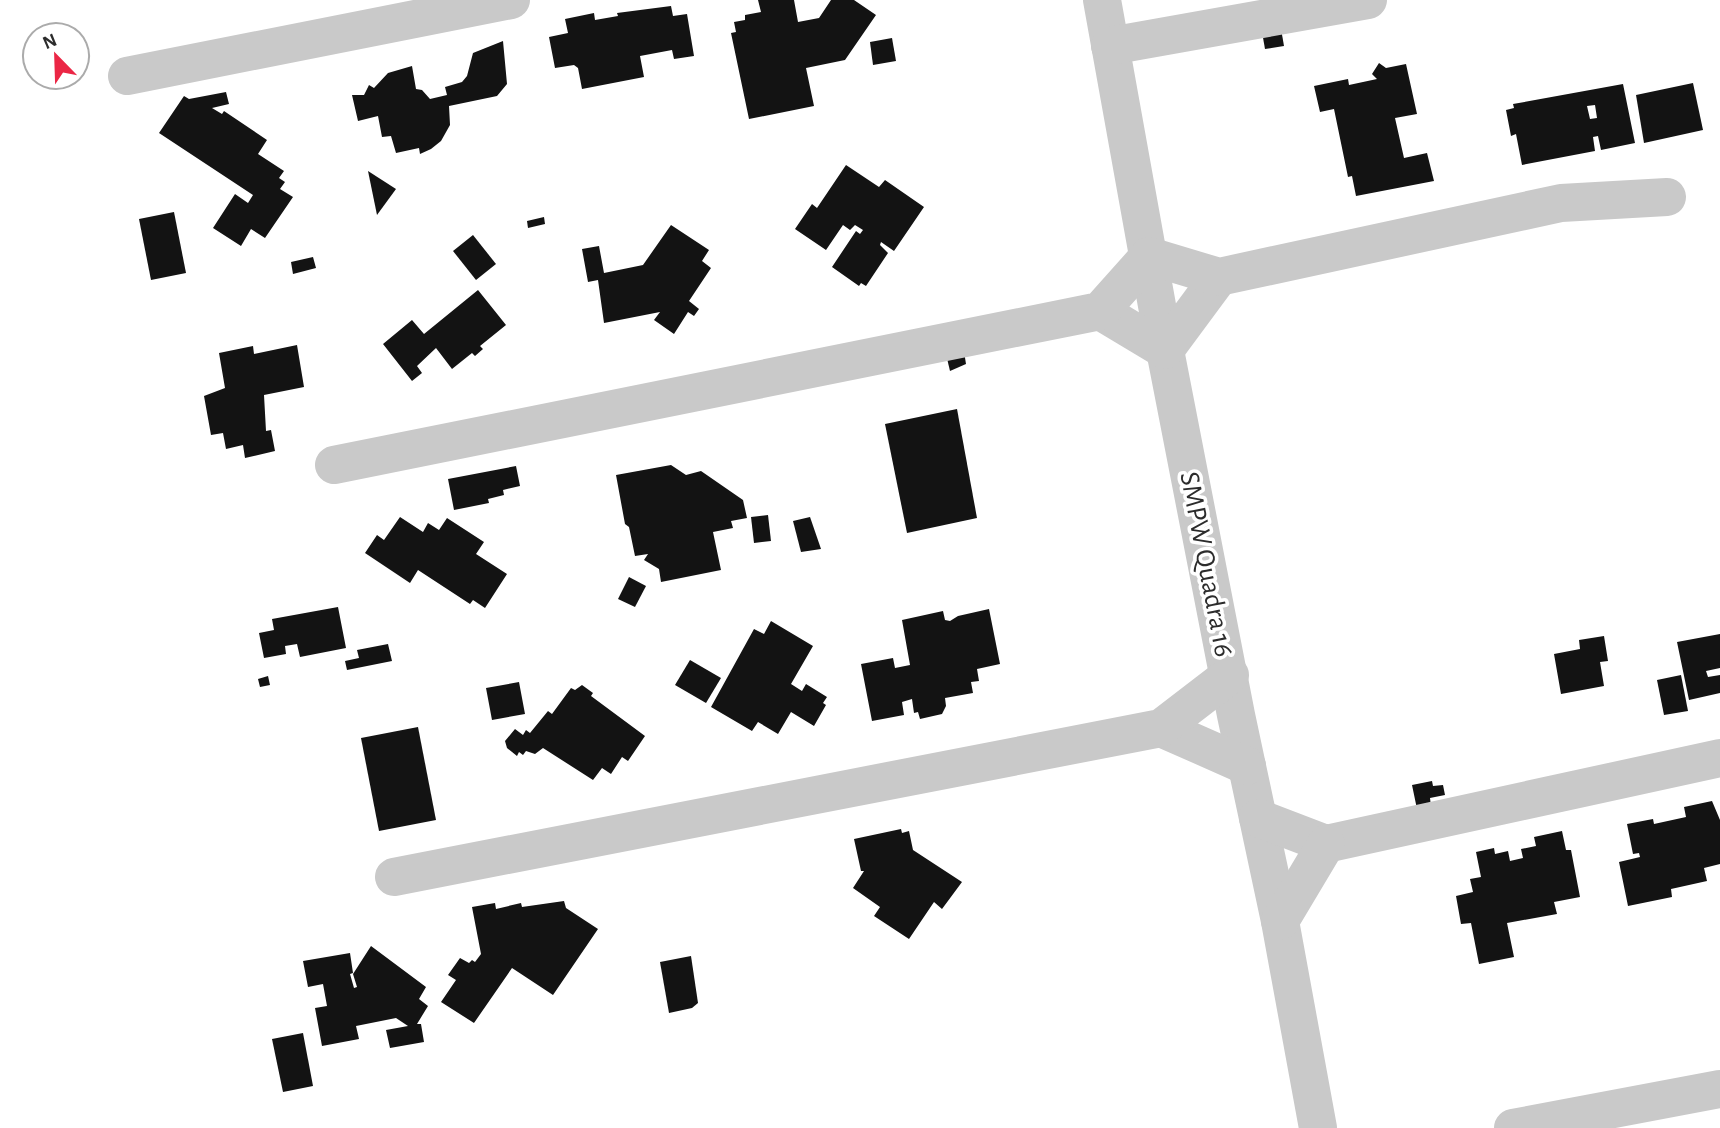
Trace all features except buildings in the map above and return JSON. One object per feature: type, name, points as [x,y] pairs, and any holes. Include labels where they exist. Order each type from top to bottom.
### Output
[{"type":"street","points":[[127,76],[511,0]]},
{"type":"street","name":"SMPW Quadra 16","points":[[1102,0],[1165,350],[1280,921],[1318,1128]]},
{"type":"street","points":[[1110,46],[1368,0]]},
{"type":"street","points":[[334,465],[1100,311],[1149,256],[1219,277],[1560,203],[1667,197]]},
{"type":"street","points":[[1100,311],[1165,350],[1219,277]]},
{"type":"street","points":[[394,877],[1161,727],[1230,676]]},
{"type":"street","points":[[1161,727],[1247,765]]},
{"type":"street","points":[[1258,818],[1326,844],[1720,758]]},
{"type":"street","points":[[1280,921],[1326,844]]},
{"type":"street","points":[[1513,1128],[1720,1089]]}]
